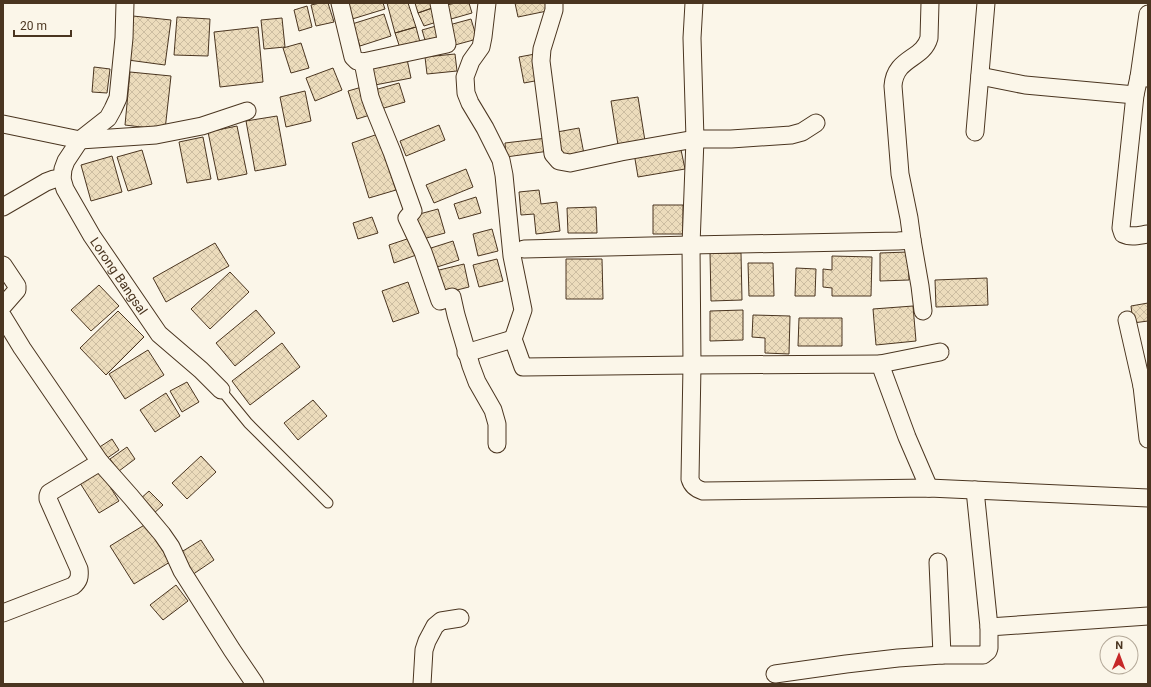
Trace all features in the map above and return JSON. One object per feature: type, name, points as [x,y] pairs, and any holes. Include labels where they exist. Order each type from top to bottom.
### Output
[{"type":"street","points":[[3,207],[46,182],[54,179],[62,179],[66,161],[80,140],[108,118],[114,109],[118,98],[124,38],[125,3]]},
{"type":"street","points":[[340,3],[353,57],[357,61],[363,62],[447,44],[440,3]]},
{"type":"street","points":[[487,3],[481,47],[472,61],[465,77],[466,93],[470,104],[485,128],[501,160],[504,175],[512,256],[523,310],[513,340],[523,367],[692,364],[880,364],[940,352]]},
{"type":"street","points":[[554,3],[554,10],[542,49],[541,61],[554,154],[559,161],[570,163],[620,152],[695,139],[731,140],[791,135],[802,132],[816,123]]},
{"type":"street","points":[[694,3],[692,38],[695,139],[691,244],[692,364],[690,479],[692,485],[703,491],[929,488],[1148,498]]},
{"type":"street","points":[[923,311],[909,218],[900,174],[893,78],[898,69],[904,63],[925,48],[928,43],[930,3]]},
{"type":"street","points":[[976,132],[986,3]]},
{"type":"street","points":[[1148,14],[1143,78],[1135,95],[1121,228],[1123,234],[1126,236],[1148,234]]},
{"type":"street","points":[[363,62],[370,97],[413,211],[408,218],[423,252],[440,301],[452,298],[466,353],[477,382],[493,410],[497,424],[497,444]]},
{"type":"street","points":[[980,76],[1025,85],[1135,95]]},
{"type":"street","points":[[3,124],[80,140],[156,135],[202,126],[248,111]]},
{"type":"street","name":"Lorong Bangsal","points":[[62,179],[65,189],[92,236],[159,334],[221,390]]},
{"type":"street","points":[[524,249],[691,244],[898,242],[912,240]]},
{"type":"street","points":[[3,265],[17,284],[18,288],[3,306]]},
{"type":"street","points":[[3,317],[22,348],[100,462],[162,534],[171,547],[182,571],[255,684]]},
{"type":"street","points":[[1127,320],[1145,386],[1148,439]]},
{"type":"street","points":[[466,353],[513,340]]},
{"type":"street","points":[[880,364],[907,436],[929,488]]},
{"type":"street","points":[[3,613],[73,586],[77,583],[80,576],[79,569],[48,496],[49,493],[100,462]]},
{"type":"street","points":[[774,674],[891,658],[986,654],[990,648],[989,627],[975,490]]},
{"type":"street","points":[[938,562],[942,655]]},
{"type":"street","points":[[989,627],[1148,616]]},
{"type":"street","points":[[422,684],[424,650],[435,626],[441,621],[460,618]]},
{"type":"lane","name":"Lorong Bangsal","points":[[221,390],[248,422],[328,503]]},
{"type":"building","points":[[328,3],[334,22],[316,26],[311,5]]},
{"type":"building","points":[[344,3],[383,3],[385,9],[349,20]]},
{"type":"building","points":[[387,3],[408,3],[416,27],[395,33]]},
{"type":"building","points":[[415,3],[437,3],[438,6],[418,13]]},
{"type":"building","points":[[455,3],[469,3],[472,13],[451,19],[447,5]]},
{"type":"building","points":[[515,3],[545,3],[547,11],[518,17]]},
{"type":"building","points":[[307,6],[312,27],[299,31],[294,10]]},
{"type":"building","points":[[438,6],[443,20],[424,26],[418,13]]},
{"type":"building","points":[[384,14],[391,36],[360,46],[352,24]]},
{"type":"building","points":[[133,16],[171,20],[165,65],[128,60]]},
{"type":"building","points":[[177,17],[210,19],[208,56],[174,55]]},
{"type":"building","points":[[282,18],[285,47],[264,49],[261,20]]},
{"type":"building","points":[[471,19],[477,39],[455,45],[449,25]]},
{"type":"building","points":[[443,24],[448,44],[428,50],[422,30]]},
{"type":"building","points":[[258,27],[263,82],[220,87],[214,32]]},
{"type":"building","points":[[416,27],[421,46],[401,51],[395,33]]},
{"type":"building","points":[[301,43],[309,68],[291,73],[283,48]]},
{"type":"building","points":[[455,54],[457,71],[427,74],[425,57]]},
{"type":"building","points":[[535,54],[540,80],[524,83],[519,57]]},
{"type":"building","points":[[407,59],[411,78],[375,85],[371,67]]},
{"type":"building","points":[[94,67],[110,69],[107,93],[92,92]]},
{"type":"building","points":[[333,68],[342,90],[315,101],[306,78]]},
{"type":"building","points":[[130,72],[171,76],[165,130],[125,125]]},
{"type":"building","points":[[399,83],[405,102],[377,110],[371,91]]},
{"type":"building","points":[[362,87],[370,115],[357,119],[348,91]]},
{"type":"building","points":[[305,91],[311,121],[286,127],[280,97]]},
{"type":"building","points":[[638,97],[645,141],[618,145],[611,101]]},
{"type":"building","points":[[277,116],[286,165],[255,171],[246,121]]},
{"type":"building","points":[[439,125],[445,140],[406,156],[400,141]]},
{"type":"building","points":[[237,126],[247,174],[218,180],[208,132]]},
{"type":"building","points":[[579,128],[584,154],[562,158],[557,132]]},
{"type":"building","points":[[378,134],[396,190],[369,198],[352,143]]},
{"type":"building","points":[[203,137],[211,179],[187,183],[179,142]]},
{"type":"building","points":[[547,138],[549,151],[506,157],[505,143]]},
{"type":"building","points":[[680,145],[685,169],[638,177],[634,153]]},
{"type":"building","points":[[142,150],[152,184],[128,191],[117,157]]},
{"type":"building","points":[[112,156],[122,192],[91,201],[81,165]]},
{"type":"building","points":[[466,169],[473,187],[434,203],[426,185]]},
{"type":"building","points":[[539,190],[541,204],[557,202],[560,231],[536,234],[534,214],[521,215],[519,192]]},
{"type":"building","points":[[476,197],[481,213],[459,219],[454,204]]},
{"type":"building","points":[[653,205],[683,205],[683,234],[653,234]]},
{"type":"building","points":[[596,207],[597,233],[568,233],[567,208]]},
{"type":"building","points":[[438,209],[445,233],[419,240],[412,216]]},
{"type":"building","points":[[372,217],[378,233],[358,239],[353,223]]},
{"type":"building","points":[[492,229],[498,251],[478,256],[473,234]]},
{"type":"building","points":[[413,237],[419,254],[394,263],[389,245]]},
{"type":"building","points":[[453,241],[459,260],[434,268],[428,249]]},
{"type":"building","points":[[215,243],[229,266],[166,302],[153,278]]},
{"type":"building","points":[[908,252],[909,280],[880,281],[880,253]]},
{"type":"building","points":[[710,253],[741,253],[742,300],[711,301]]},
{"type":"building","points":[[832,256],[872,257],[871,296],[832,296],[832,288],[823,287],[823,269],[832,270]]},
{"type":"building","points":[[497,259],[503,281],[479,287],[473,265]]},
{"type":"building","points":[[566,259],[602,259],[603,299],[566,299]]},
{"type":"building","points":[[748,263],[773,263],[774,296],[749,296]]},
{"type":"building","points":[[464,264],[469,287],[441,294],[435,271]]},
{"type":"building","points":[[796,268],[816,269],[815,296],[795,296]]},
{"type":"building","points":[[230,272],[249,292],[210,329],[191,309]]},
{"type":"building","points":[[987,278],[988,305],[936,307],[935,280]]},
{"type":"building","points":[[408,282],[419,313],[393,322],[382,291]]},
{"type":"building","points":[[99,285],[119,306],[91,331],[71,310]]},
{"type":"building","points":[[1148,303],[1148,321],[1133,323],[1131,306]]},
{"type":"building","points":[[913,306],[916,341],[876,345],[873,309]]},
{"type":"building","points":[[256,310],[275,333],[235,366],[216,343]]},
{"type":"building","points":[[743,310],[743,340],[710,341],[710,311]]},
{"type":"building","points":[[118,311],[144,337],[106,375],[80,348]]},
{"type":"building","points":[[753,315],[790,316],[789,354],[765,353],[765,338],[752,337]]},
{"type":"building","points":[[799,318],[842,318],[842,346],[798,346]]},
{"type":"building","points":[[282,343],[300,367],[250,405],[232,381]]},
{"type":"building","points":[[148,350],[164,375],[125,399],[109,374]]},
{"type":"building","points":[[187,382],[199,402],[182,412],[170,391]]},
{"type":"building","points":[[166,393],[180,416],[155,432],[140,410]]},
{"type":"building","points":[[313,400],[327,416],[298,440],[284,423]]},
{"type":"building","points":[[112,439],[119,450],[103,461],[95,450]]},
{"type":"building","points":[[127,447],[135,459],[119,471],[110,459]]},
{"type":"building","points":[[201,456],[216,472],[187,499],[172,483]]},
{"type":"building","points":[[100,471],[119,501],[99,513],[80,483]]},
{"type":"building","points":[[149,491],[163,505],[153,514],[139,500]]},
{"type":"building","points":[[146,524],[170,562],[134,584],[110,546]]},
{"type":"building","points":[[201,540],[214,560],[192,575],[178,554]]},
{"type":"building","points":[[176,585],[188,601],[163,620],[150,605]]}]
